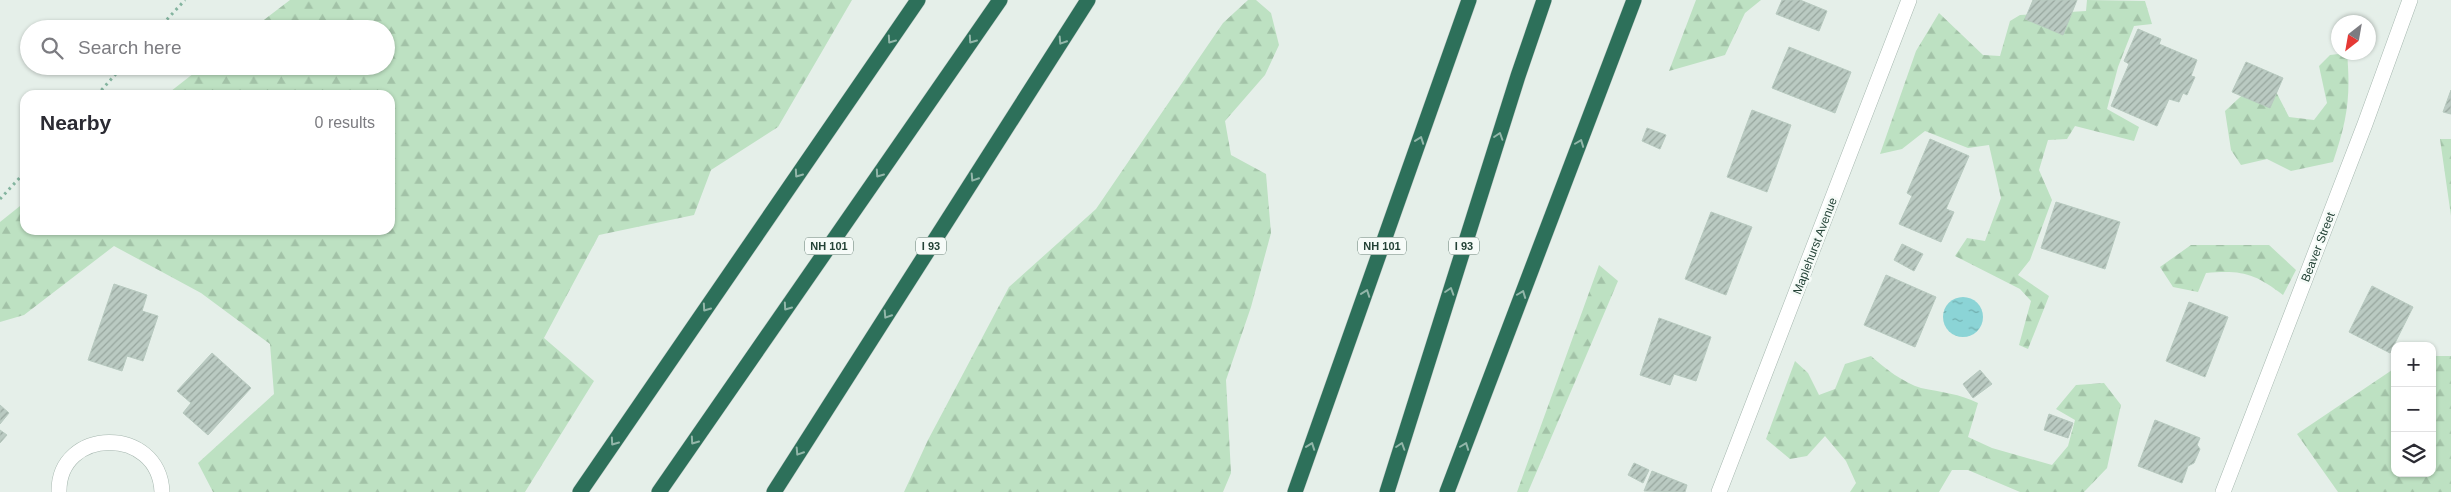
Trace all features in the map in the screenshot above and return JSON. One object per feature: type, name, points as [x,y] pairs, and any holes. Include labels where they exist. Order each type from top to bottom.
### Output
[{"type":"highway","points":[[580,492],[918,0]]},
{"type":"highway","name":"NH 101","points":[[659,492],[1000,0]]},
{"type":"highway","name":"I 93","points":[[774,492],[1088,0]]},
{"type":"highway","name":"NH 101","points":[[1295,492],[1469,0]]},
{"type":"highway","name":"I 93","points":[[1386,492],[1518,76],[1544,0]]},
{"type":"highway","points":[[1448,492],[1634,0]]},
{"type":"street","name":"Maplehurst Avenue","points":[[1719,492],[1908,0]]},
{"type":"street","name":"Beaver Street","points":[[2223,492],[2362,133],[2410,0]]},
{"type":"street","points":[[59,492],[64,468],[76,454],[92,445],[109,441],[128,444],[143,453],[155,467],[162,484],[162,492]]},
{"type":"path","points":[[166,20],[185,0]]},
{"type":"path","points":[[101,90],[115,75]]},
{"type":"path","points":[[0,199],[20,177]]},
{"type":"green space","points":[[290,0],[852,0],[778,127],[711,170],[694,215],[599,235],[544,338],[594,381],[525,492],[213,492],[198,463],[274,394],[270,344],[201,293],[114,246],[24,315],[0,322],[0,222],[20,206],[20,235],[395,235],[395,90],[172,90],[192,75],[395,75],[395,20],[264,20]]},
{"type":"green space","points":[[1248,0],[1256,0],[1271,13],[1279,45],[1265,75],[1225,121],[1231,155],[1266,174],[1271,233],[1251,307],[1226,380],[1231,473],[1223,492],[904,492],[928,440],[1009,287],[1096,209],[1223,23]]},
{"type":"green space","points":[[1696,0],[1761,0],[1745,13],[1725,55],[1669,71]]},
{"type":"green space","points":[[2087,0],[2145,1],[2152,24],[2134,26],[2118,67],[2107,109],[2139,127],[2134,141],[2075,126],[2067,139],[2048,140],[2039,170],[2052,200],[2030,260],[2018,275],[2049,296],[2028,349],[2019,345],[2031,301],[2020,289],[1955,256],[1967,238],[1985,241],[2001,198],[1989,145],[1968,148],[1925,131],[1902,149],[1880,154],[1916,51],[1939,13],[1983,55],[2000,56],[2010,21],[2020,15],[2086,11]]},
{"type":"green space","points":[[2330,55],[2331,60],[2347,60],[2348,83],[2345,121],[2333,162],[2291,171],[2267,159],[2241,165],[2231,150],[2225,111],[2251,87],[2271,82],[2289,117],[2314,120],[2327,103],[2319,66]]},
{"type":"green space","points":[[2440,139],[2451,139],[2451,216]]},
{"type":"green space","points":[[2191,245],[2269,245],[2296,270],[2283,295],[2255,278],[2229,272],[2206,273],[2198,292],[2173,287],[2160,267]]},
{"type":"green space","points":[[1599,265],[1618,281],[1528,492],[1517,492]]},
{"type":"green space","points":[[1871,356],[1894,375],[1908,383],[1921,388],[1957,395],[1978,403],[1968,437],[1992,448],[2052,465],[2068,446],[2075,420],[2056,409],[2076,385],[2104,383],[2121,405],[2107,468],[2084,492],[2020,492],[1968,470],[1952,470],[1939,492],[1850,492],[1856,483],[1846,461],[1825,436],[1807,456],[1790,459],[1766,439],[1795,361],[1808,373],[1819,395],[1835,389],[1845,364]]},
{"type":"green space","points":[[2436,356],[2451,356],[2451,492],[2338,492],[2297,434],[2391,371],[2391,477],[2436,477]]},
{"type":"water","points":[[1963,297],[1977,303],[1983,317],[1977,331],[1963,337],[1949,331],[1943,317],[1949,303]]},
{"type":"building","points":[[1782,0],[1800,0],[1827,11],[1819,31],[1776,14]]},
{"type":"building","points":[[2033,0],[2077,0],[2063,35],[2025,19]]},
{"type":"building","points":[[2138,29],[2161,39],[2159,44],[2197,60],[2191,76],[2195,77],[2187,95],[2183,93],[2179,102],[2169,99],[2157,126],[2111,106],[2129,64],[2124,61]]},
{"type":"building","points":[[1789,47],[1851,72],[1835,113],[1772,88]]},
{"type":"building","points":[[2246,62],[2283,78],[2270,108],[2232,92]]},
{"type":"building","points":[[2451,90],[2451,114],[2443,112]]},
{"type":"building","points":[[1752,110],[1791,125],[1767,192],[1727,177]]},
{"type":"building","points":[[1647,128],[1666,135],[1660,149],[1642,141]]},
{"type":"building","points":[[1930,139],[1969,156],[1946,209],[1954,212],[1941,242],[1899,224],[1912,196],[1907,193]]},
{"type":"building","points":[[2056,202],[2120,222],[2105,269],[2041,248]]},
{"type":"building","points":[[1711,212],[1752,227],[1726,295],[1685,279]]},
{"type":"building","points":[[1902,244],[1923,254],[1914,271],[1894,260]]},
{"type":"building","points":[[1886,275],[1936,297],[1915,347],[1864,325]]},
{"type":"building","points":[[114,284],[147,295],[142,311],[158,316],[143,361],[127,356],[122,371],[88,360]]},
{"type":"building","points":[[2372,286],[2413,307],[2396,342],[2391,342],[2390,353],[2349,332]]},
{"type":"building","points":[[2189,302],[2228,317],[2205,377],[2166,361]]},
{"type":"building","points":[[1659,318],[1711,337],[1696,381],[1674,374],[1670,385],[1640,375]]},
{"type":"building","points":[[212,353],[251,388],[208,435],[183,413],[191,403],[177,391]]},
{"type":"building","points":[[1980,370],[1992,384],[1973,398],[1963,384]]},
{"type":"building","points":[[0,405],[9,413],[0,424]]},
{"type":"building","points":[[2049,414],[2073,423],[2068,438],[2044,430]]},
{"type":"building","points":[[2155,420],[2200,438],[2197,445],[2200,449],[2194,463],[2188,466],[2182,483],[2138,466]]},
{"type":"building","points":[[0,430],[7,435],[0,443]]},
{"type":"building","points":[[1634,463],[1649,470],[1643,483],[1628,475]]},
{"type":"building","points":[[1652,471],[1687,485],[1685,492],[1644,491]]}]
